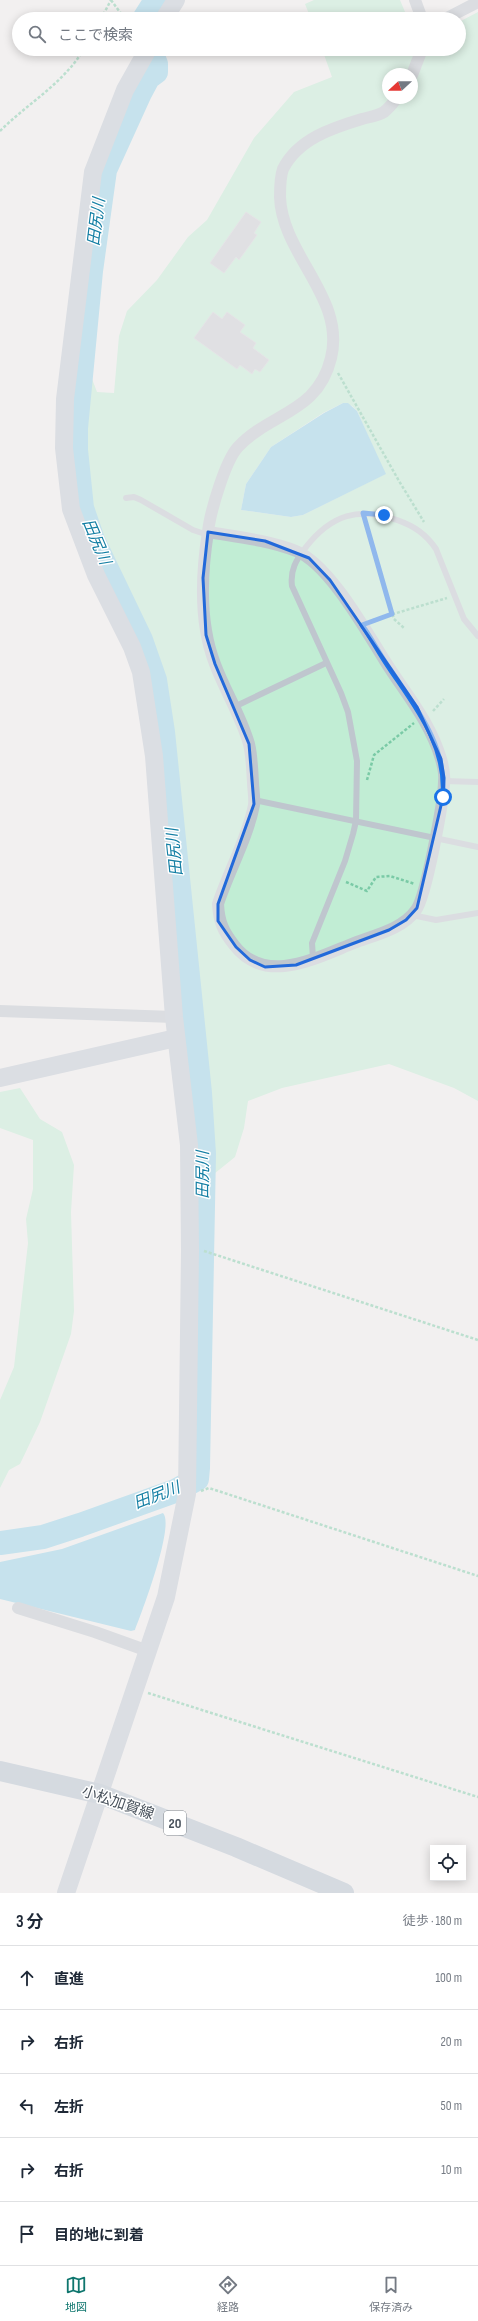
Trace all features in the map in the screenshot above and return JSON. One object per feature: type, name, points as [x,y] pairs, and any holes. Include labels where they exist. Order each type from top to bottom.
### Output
[{"type":"main road","name":"小松加賀線","points":[[0,1771],[100,1794],[236,1846],[344,1893]]},
{"type":"street","points":[[168,12],[176,0]]},
{"type":"street","points":[[415,0],[419,12]]},
{"type":"street","points":[[458,12],[478,2]]},
{"type":"street","points":[[66,1893],[166,1597],[187,1494],[190,1251],[189,1145],[174,1017],[160,812],[146,699],[141,672],[132,647],[96,575],[71,509],[64,448],[65,399],[93,172],[125,90],[144,56]]},
{"type":"street","points":[[415,68],[419,56]]},
{"type":"street","points":[[208,533],[265,541],[309,558],[330,580],[362,625],[423,718],[441,759],[444,781],[435,837],[418,908],[412,915],[389,930],[296,965],[265,967],[250,960],[236,948],[218,921],[218,904],[245,833],[254,800],[249,744],[215,664],[206,635],[203,578],[208,533],[225,470],[236,449],[255,433],[294,410],[307,400],[321,384],[330,363],[334,340],[331,322],[323,299],[295,249],[283,220],[280,188],[283,170],[303,144],[317,135],[376,116],[386,110],[392,104]]},
{"type":"street","points":[[0,1011],[174,1017]]},
{"type":"street","points":[[0,1078],[176,1038]]},
{"type":"street","points":[[18,1608],[95,1632],[148,1651]]},
{"type":"lane","points":[[126,498],[134,497],[194,530],[208,533]]},
{"type":"lane","points":[[313,958],[312,943],[339,879],[356,821],[357,761],[348,712],[292,586],[291,575],[301,554],[325,526],[363,513],[384,515],[409,524],[417,529],[433,545],[464,619],[478,636]]},
{"type":"lane","points":[[234,707],[326,663]]},
{"type":"lane","points":[[444,781],[478,782]]},
{"type":"lane","points":[[254,800],[478,847]]},
{"type":"lane","points":[[412,915],[436,920],[478,913]]},
{"type":"path","points":[[104,12],[111,0],[120,12]]},
{"type":"path","points":[[0,131],[21,110],[46,93],[69,70],[79,56]]},
{"type":"path","points":[[330,363],[342,379],[399,481],[421,516],[432,536],[433,545]]},
{"type":"path","points":[[363,513],[392,614],[394,619],[404,628]]},
{"type":"path","points":[[362,625],[392,614],[455,596]]},
{"type":"path","points":[[357,787],[364,786],[374,755],[423,718],[444,699]]},
{"type":"path","points":[[339,879],[367,891],[376,877],[384,876],[405,880],[424,888]]},
{"type":"path","points":[[190,1251],[200,1250],[219,1255],[478,1340]]},
{"type":"path","points":[[187,1494],[209,1488],[478,1576]]},
{"type":"path","points":[[136,1689],[478,1797]]},
{"type":"highlighted area","points":[[208,532],[265,541],[309,558],[330,580],[417,707],[441,759],[444,778],[443,797],[417,908],[406,920],[389,930],[296,965],[265,967],[250,960],[236,947],[218,921],[218,904],[254,804],[249,744],[215,664],[206,635],[203,578]]},
{"type":"green space","points":[[314,0],[400,0],[405,12],[308,12],[305,4]]},
{"type":"green space","points":[[478,12],[478,1101],[454,1088],[389,1064],[282,1088],[248,1101],[244,1128],[235,1157],[199,1186],[194,1072],[161,751],[88,539],[76,491],[71,423],[81,310],[95,308],[89,371],[97,392],[114,393],[119,336],[127,311],[157,280],[188,237],[207,220],[254,138],[294,92],[332,77],[324,56],[466,56],[466,18]],"holes":[[[343,403],[352,406],[357,411],[385,474],[303,515],[291,517],[241,510],[246,484],[271,447],[323,413]]]},
{"type":"green space","points":[[20,1088],[40,1119],[62,1132],[74,1165],[71,1212],[74,1311],[71,1334],[40,1422],[20,1464],[9,1470],[0,1488],[0,1400],[14,1367],[28,1243],[26,1219],[33,1189],[33,1140],[0,1128],[0,1092]]},
{"type":"water","points":[[343,403],[348,403],[357,411],[386,474],[303,515],[291,517],[241,510],[246,484],[271,447],[324,413]]},
{"type":"water","points":[[163,1513],[166,1521],[161,1551],[135,1630],[131,1631],[0,1599],[0,1562],[62,1549]]},
{"type":"building","points":[[246,212],[261,222],[254,233],[257,235],[239,260],[236,257],[224,273],[210,263]]},
{"type":"building","points":[[213,312],[222,319],[227,312],[245,325],[240,332],[256,343],[253,348],[269,360],[260,372],[255,369],[252,374],[240,365],[237,369],[194,338]]},
{"type":"waterway","name":"田尻川","points":[[148,12],[156,0]]},
{"type":"waterway","name":"田尻川","points":[[0,1543],[43,1537],[80,1525],[175,1491],[197,1479],[204,1154],[200,1093],[163,732],[155,680],[141,640],[93,540],[82,508],[76,450],[76,428],[91,271],[105,170],[140,93],[148,78],[156,72],[156,64],[153,56]]},
{"type":"route","points":[[384,515],[363,513],[392,614],[362,625],[390,669],[417,707],[431,733],[441,759],[444,778],[443,797]]}]
